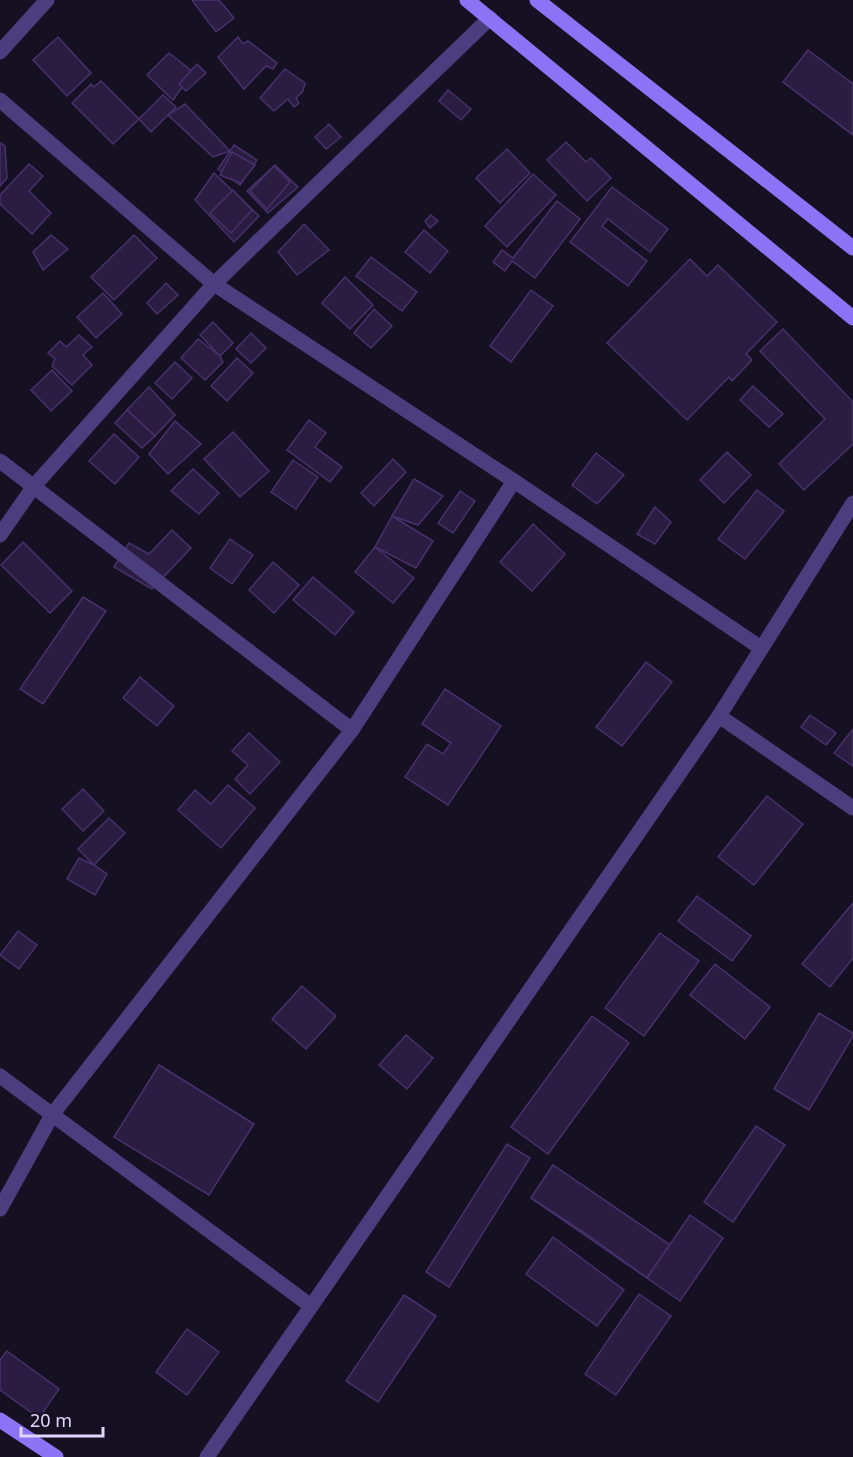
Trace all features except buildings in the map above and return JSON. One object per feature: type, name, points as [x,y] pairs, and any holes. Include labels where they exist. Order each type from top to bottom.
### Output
[{"type":"main road","points":[[467,0],[853,318]]},
{"type":"main road","points":[[537,0],[853,248]]},
{"type":"main road","points":[[0,1420],[56,1457]]},
{"type":"street","points":[[0,52],[47,0]]},
{"type":"street","points":[[0,535],[34,486],[214,284],[490,18]]},
{"type":"street","points":[[0,100],[214,284],[514,481],[761,648]]},
{"type":"street","points":[[0,461],[352,730]]},
{"type":"street","points":[[0,1209],[52,1115],[352,730],[514,481]]},
{"type":"street","points":[[207,1457],[719,716],[853,503]]},
{"type":"street","points":[[719,716],[853,808]]},
{"type":"street","points":[[0,1076],[311,1306]]}]
